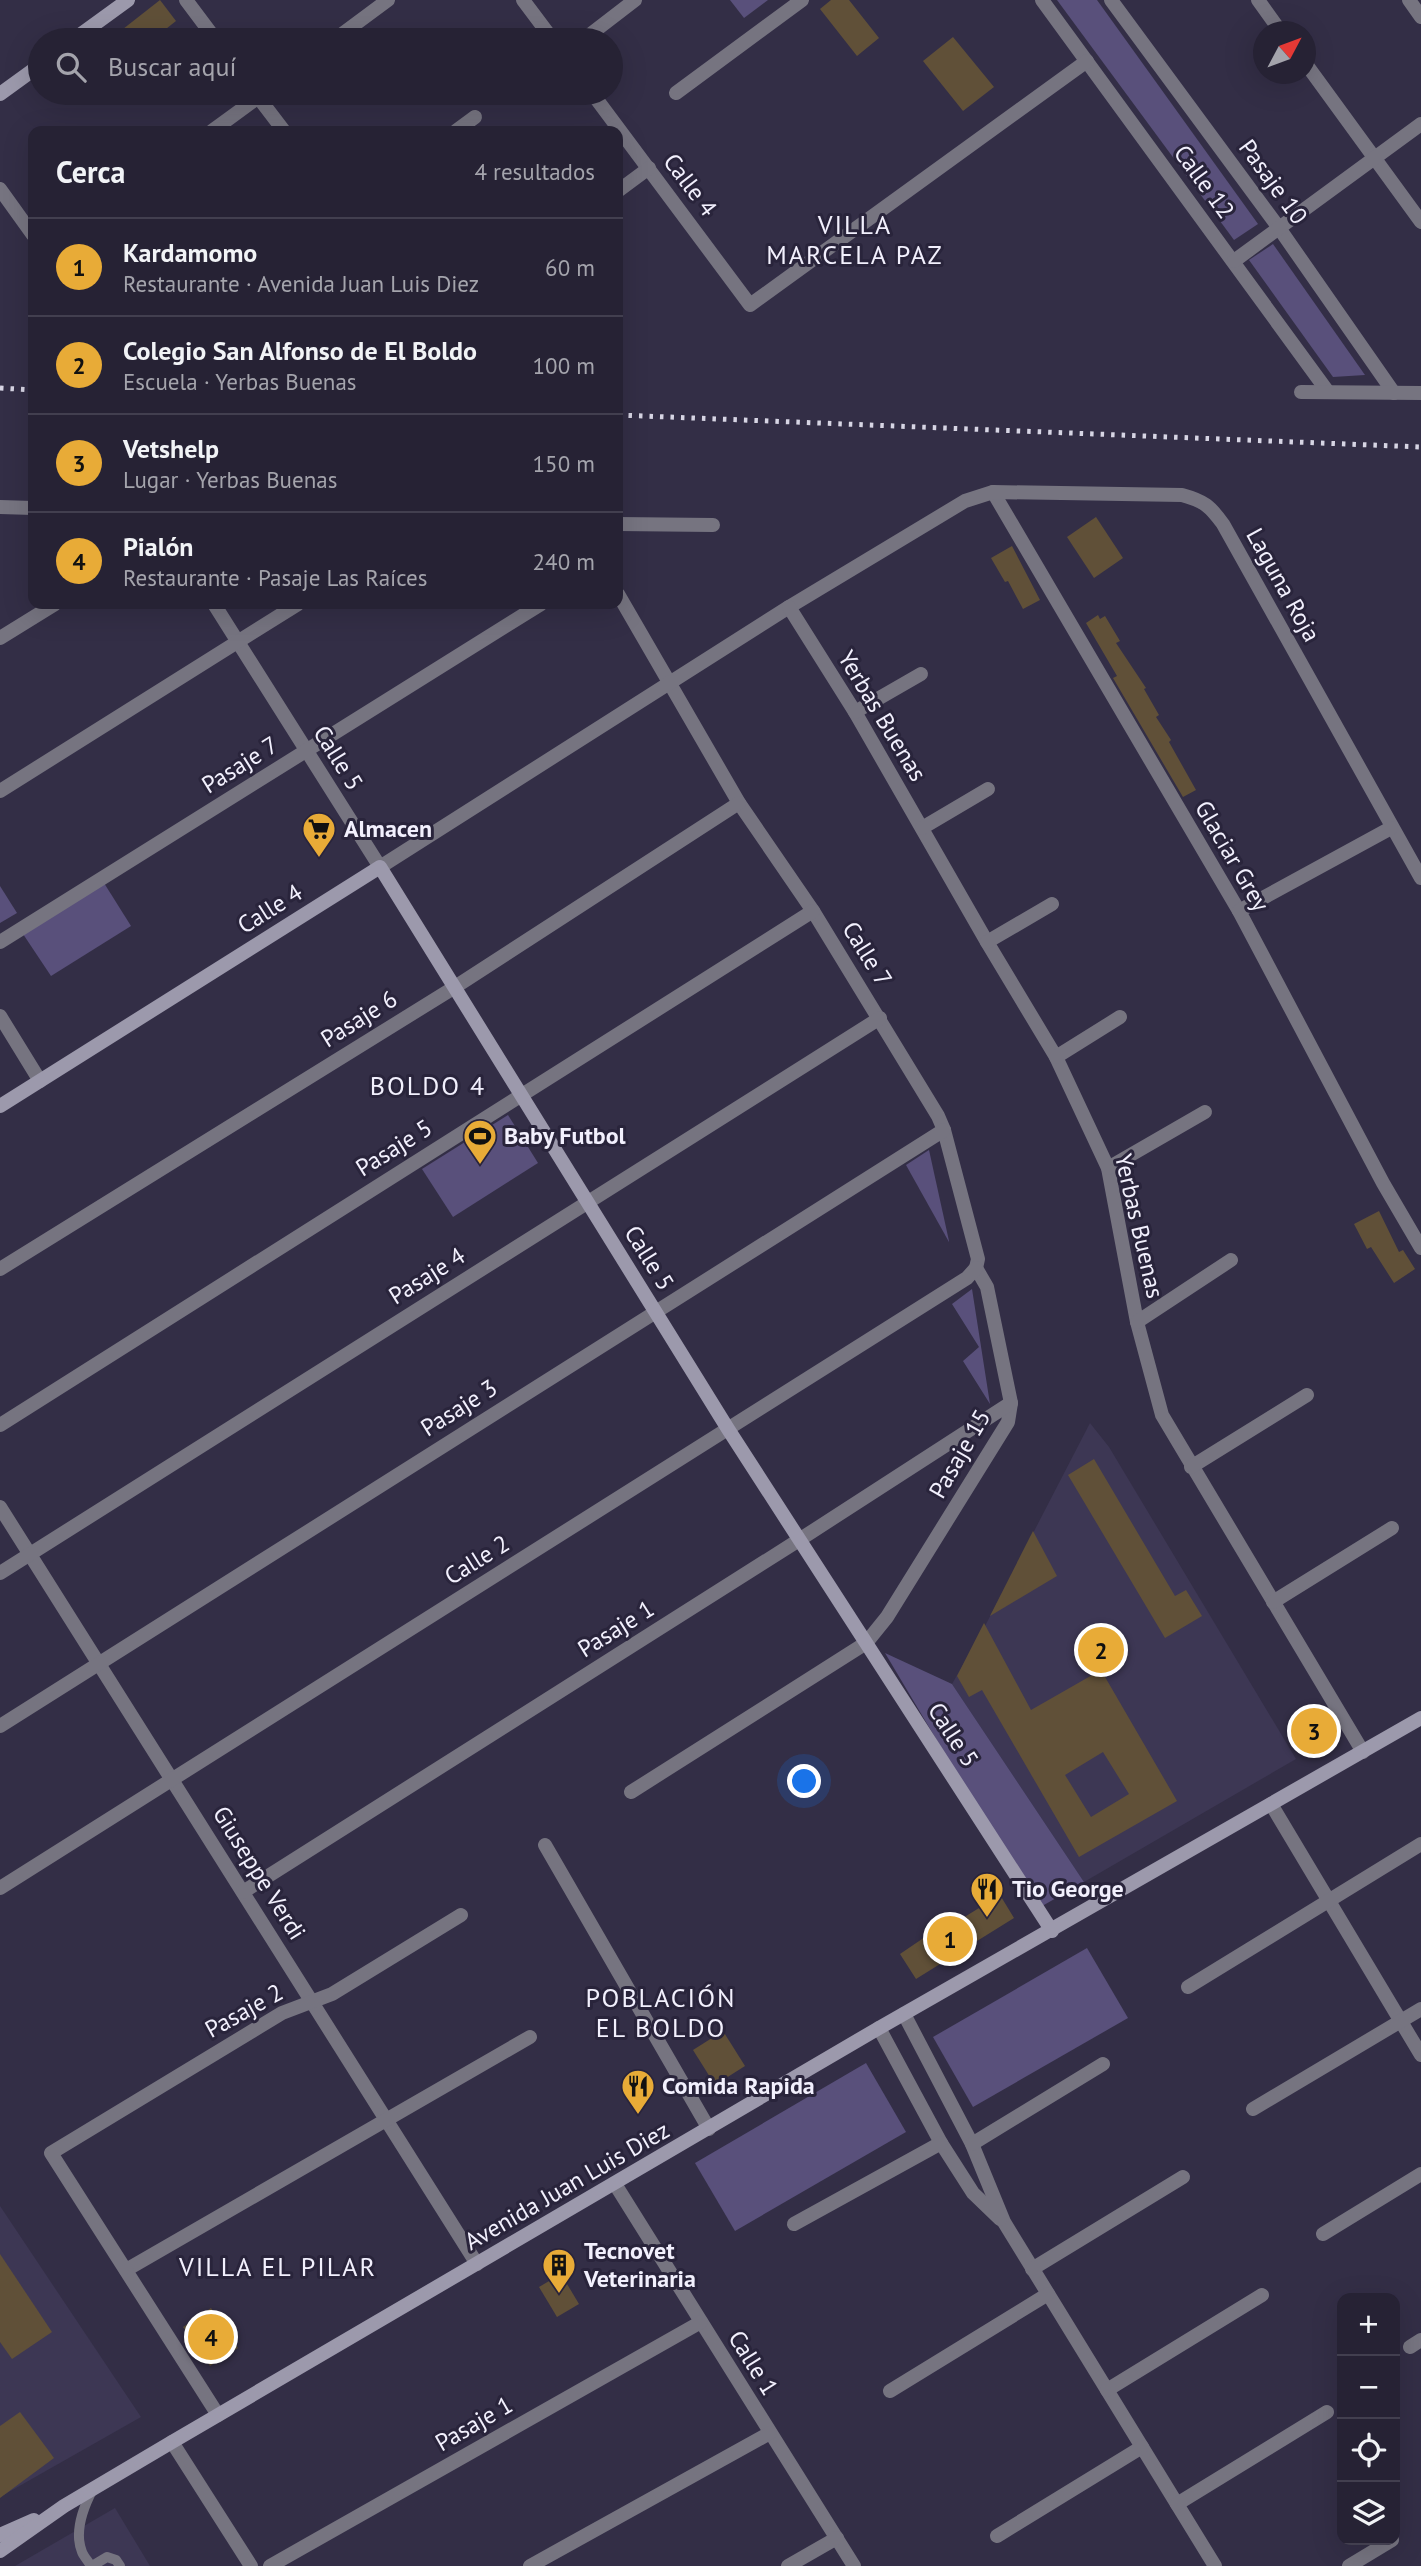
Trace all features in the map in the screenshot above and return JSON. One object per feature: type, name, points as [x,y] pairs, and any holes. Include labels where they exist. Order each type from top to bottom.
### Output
[{"type":"street","points":[[90,28],[128,0]]},
{"type":"street","points":[[186,0],[207,28]]},
{"type":"street","points":[[350,28],[388,0]]},
{"type":"street","points":[[523,0],[544,28]]},
{"type":"street","points":[[599,28],[635,0]]},
{"type":"street","name":"Calle 12","points":[[1042,0],[1328,392]]},
{"type":"street","name":"Pasaje 10","points":[[1111,0],[1279,229],[1394,393]]},
{"type":"street","points":[[1258,0],[1274,21]]},
{"type":"street","points":[[1409,0],[1421,17]]},
{"type":"street","points":[[676,93],[792,3]]},
{"type":"street","name":"Calle 4","points":[[623,134],[750,304],[1087,61]]},
{"type":"street","points":[[0,94],[28,74]]},
{"type":"street","points":[[1316,78],[1421,222]]},
{"type":"street","points":[[218,126],[245,105]]},
{"type":"street","points":[[266,105],[281,126]]},
{"type":"street","name":"Calle 4","points":[[601,105],[617,126]]},
{"type":"street","points":[[463,126],[475,117]]},
{"type":"street","points":[[1234,261],[1421,124]]},
{"type":"street","points":[[623,187],[649,168]]},
{"type":"street","points":[[0,189],[28,228]]},
{"type":"street","points":[[1301,392],[1421,393]]},
{"type":"street","name":"Calle 4","points":[[0,1106],[672,684],[789,607],[965,501],[993,492]]},
{"type":"street","name":"Laguna Roja","points":[[993,492],[1169,494],[1199,500],[1212,508],[1421,878]]},
{"type":"street","name":"Glaciar Grey","points":[[993,492],[1239,911],[1383,1183],[1421,1248]]},
{"type":"street","points":[[0,507],[28,509]]},
{"type":"street","points":[[623,524],[713,526]]},
{"type":"street","name":"Calle 7","points":[[623,602],[739,803],[813,911],[938,1116],[978,1259],[976,1268]]},
{"type":"street","name":"Yerbas Buenas","points":[[789,607],[855,712],[1056,1057],[1108,1168],[1137,1322],[1162,1415],[1363,1752]]},
{"type":"street","points":[[0,638],[47,609]]},
{"type":"street","name":"Calle 5","points":[[217,609],[728,1429],[1052,1931]]},
{"type":"street","points":[[0,791],[290,609]]},
{"type":"street","name":"Pasaje 7","points":[[0,942],[533,609]]},
{"type":"street","points":[[855,712],[921,674]]},
{"type":"street","points":[[922,828],[988,789]]},
{"type":"street","name":"Pasaje 6","points":[[0,1269],[454,987],[739,803]]},
{"type":"street","points":[[1239,911],[1391,828]]},
{"type":"street","points":[[987,942],[1052,904]]},
{"type":"street","name":"Pasaje 5","points":[[0,1425],[813,911]]},
{"type":"street","points":[[0,1016],[40,1080]]},
{"type":"street","points":[[1056,1057],[1120,1017]]},
{"type":"street","name":"Pasaje 4","points":[[0,1573],[880,1018]]},
{"type":"street","points":[[1108,1168],[1205,1112]]},
{"type":"street","name":"Pasaje 3","points":[[0,1726],[944,1130]]},
{"type":"street","points":[[1137,1322],[1231,1261]]},
{"type":"street","name":"Pasaje 15","points":[[631,1792],[866,1643],[887,1617],[1008,1422],[1011,1403],[987,1287],[976,1268]]},
{"type":"street","name":"Calle 2","points":[[0,1888],[967,1278],[976,1268]]},
{"type":"street","points":[[1191,1467],[1307,1395]]},
{"type":"street","name":"Pasaje 1","points":[[243,1892],[1011,1403]]},
{"type":"street","name":"Giuseppe Verdi","points":[[0,1507],[478,2264]]},
{"type":"street","points":[[1273,1602],[1392,1528]]},
{"type":"street","name":"Avenida Juan Luis Diez","points":[[0,2551],[64,2506],[218,2415],[879,2028],[1421,1718]]},
{"type":"street","points":[[1272,1804],[1421,2055]]},
{"type":"street","points":[[1188,1987],[1421,1844]]},
{"type":"street","points":[[545,1845],[709,2129]]},
{"type":"street","name":"Pasaje 2","points":[[126,2270],[51,2153],[282,2013],[332,1994],[461,1915]]},
{"type":"street","points":[[1253,2109],[1421,2009]]},
{"type":"street","points":[[904,2014],[972,2144],[1004,2222],[1215,2566]]},
{"type":"street","points":[[879,2028],[941,2143],[973,2193],[1004,2222]]},
{"type":"street","points":[[218,2415],[126,2270],[530,2038]]},
{"type":"street","points":[[972,2144],[1103,2064]]},
{"type":"street","points":[[794,2224],[941,2143]]},
{"type":"street","points":[[1323,2234],[1421,2174]]},
{"type":"street","points":[[1032,2269],[1183,2177]]},
{"type":"street","name":"Calle 1","points":[[615,2184],[854,2566]]},
{"type":"street","points":[[890,2390],[1048,2294]]},
{"type":"street","points":[[1107,2390],[1262,2295]]},
{"type":"street","name":"Pasaje 1","points":[[270,2566],[701,2322]]},
{"type":"street","points":[[1177,2504],[1327,2412]]},
{"type":"street","points":[[530,2566],[770,2432]]},
{"type":"street","points":[[172,2442],[251,2566]]},
{"type":"street","points":[[997,2536],[1142,2447]]},
{"type":"street","name":"Avenida Juan Luis Diez","points":[[0,2535],[64,2506]]},
{"type":"street","points":[[788,2566],[837,2539]]},
{"type":"street","points":[[1349,2566],[1383,2545]]},
{"type":"lane","points":[[93,2489],[80,2522],[82,2551],[92,2566],[107,2557],[116,2560],[120,2566]]},
{"type":"shaded area","points":[[730,0],[768,0],[744,18]]},
{"type":"shaded area","points":[[1057,0],[1097,0],[1258,224],[1234,240]]},
{"type":"shaded area","points":[[1273,244],[1365,375],[1333,377],[1249,260]]},
{"type":"shaded area","points":[[104,883],[131,926],[51,976],[23,934]]},
{"type":"shaded area","points":[[0,886],[17,913],[0,923]]},
{"type":"shaded area","name":"Baby Futbol","points":[[508,1115],[538,1163],[453,1217],[422,1169]]},
{"type":"shaded area","points":[[929,1150],[949,1241],[949,1242],[906,1165]]},
{"type":"shaded area","points":[[972,1289],[990,1404],[963,1361],[979,1347],[952,1304]]},
{"type":"shaded area","points":[[1090,1423],[1109,1447],[1296,1759],[1084,1882],[952,1684]]},
{"type":"shaded area","points":[[885,1653],[952,1684],[1084,1882],[1037,1909]]},
{"type":"shaded area","points":[[1087,1948],[1128,2018],[973,2107],[933,2037]]},
{"type":"shaded area","points":[[866,2063],[906,2132],[735,2231],[695,2163]]},
{"type":"shaded area","points":[[0,2206],[141,2417],[0,2497]]},
{"type":"shaded area","points":[[115,2508],[150,2566],[15,2566]]},
{"type":"building","points":[[160,0],[176,21],[167,28],[124,28]]},
{"type":"building","points":[[831,0],[849,0],[879,38],[857,56],[820,9]]},
{"type":"building","points":[[953,37],[994,87],[963,111],[923,61]]},
{"type":"building","points":[[1096,517],[1123,558],[1094,578],[1067,537]]},
{"type":"building","points":[[1012,546],[1040,600],[1023,609],[1008,581],[1005,582],[991,558]]},
{"type":"building","points":[[1098,615],[1100,619],[1105,616],[1120,641],[1116,643],[1146,688],[1144,689],[1159,715],[1156,717],[1171,740],[1169,742],[1196,790],[1183,797],[1113,678],[1117,676],[1086,623]]},
{"type":"building","points":[[1379,1211],[1399,1252],[1403,1250],[1415,1269],[1394,1283],[1371,1247],[1367,1249],[1354,1224]]},
{"type":"building","points":[[1094,1459],[1175,1596],[1186,1590],[1202,1616],[1165,1638],[1068,1475]]},
{"type":"building","points":[[1033,1531],[1057,1576],[990,1616]]},
{"type":"building","points":[[984,1623],[1031,1710],[1101,1670],[1177,1801],[1079,1857],[982,1690],[969,1697],[957,1676]],"holes":[[[1103,1752],[1129,1794],[1091,1817],[1065,1775]]]},
{"type":"building","points":[[1318,1711],[1334,1738],[1310,1752],[1294,1725]]},
{"type":"building","points":[[1000,1895],[1014,1918],[916,1979],[900,1954],[947,1922],[950,1926]]},
{"type":"building","points":[[723,2031],[745,2066],[715,2085],[693,2050]]},
{"type":"building","points":[[0,2254],[52,2332],[12,2359],[0,2342]]},
{"type":"building","name":"Tecnovet Veterinaria","points":[[561,2274],[579,2304],[557,2317],[539,2287]]},
{"type":"building","points":[[211,2308],[238,2348],[210,2366],[183,2327]]},
{"type":"building","points":[[20,2412],[54,2458],[0,2498],[0,2426]]},
{"type":"railway","points":[[0,388],[28,390]]},
{"type":"railway","points":[[623,415],[1421,447]]},
{"type":"place","name":"Almacen","points":[[319,859]]},
{"type":"place","name":"Baby Futbol","points":[[480,1166]]},
{"type":"place","name":"Colegio San Alfonso de El Boldo","points":[[1101,1650]]},
{"type":"place","name":"Vetshelp","points":[[1314,1731]]},
{"type":"place","name":"Tio George","points":[[987,1919]]},
{"type":"place","name":"Kardamomo","points":[[950,1939]]},
{"type":"place","name":"Comida Rapida","points":[[638,2116]]},
{"type":"place","name":"Tecnovet Veterinaria","points":[[559,2295]]},
{"type":"place","name":"Pialón","points":[[211,2337]]},
{"type":"district","name":"VILLA MARCELA PAZ","points":[[855,240]]},
{"type":"district","name":"BOLDO 4","points":[[428,1086]]},
{"type":"district","name":"POBLACIÓN EL BOLDO","points":[[661,2013]]},
{"type":"district","name":"VILLA EL PILAR","points":[[278,2267]]}]
